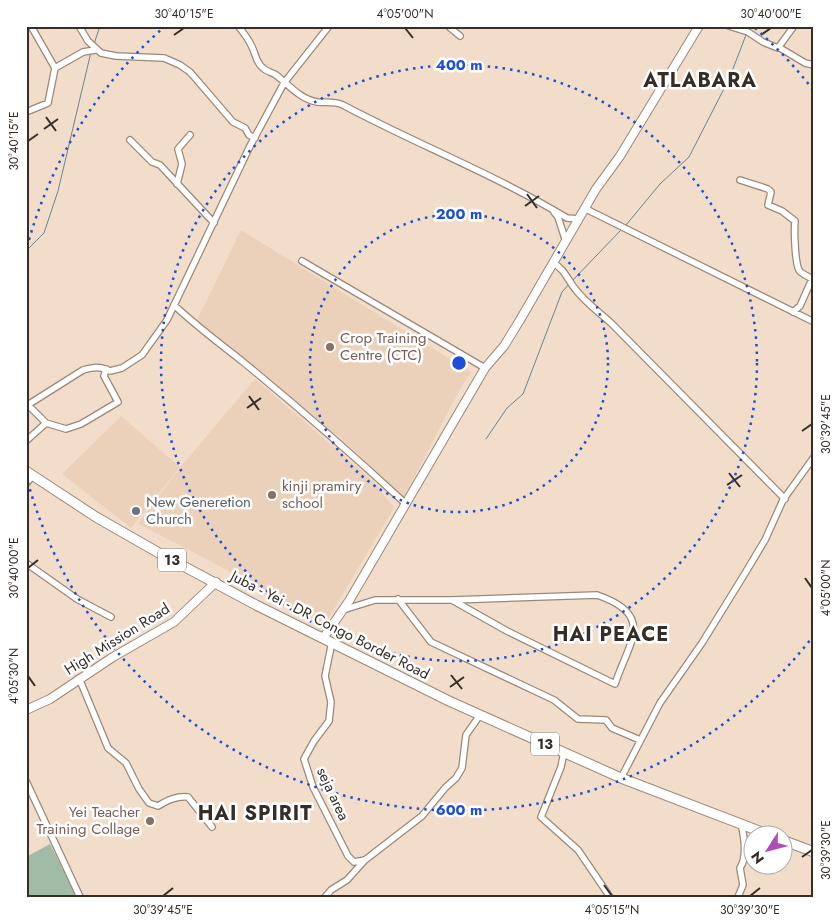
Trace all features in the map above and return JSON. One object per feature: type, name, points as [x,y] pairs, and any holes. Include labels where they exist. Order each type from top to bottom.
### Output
[{"type":"main road","name":"Juba - Yei - DR Congo Border Road","points":[[29,473],[115,528],[256,605],[480,715],[621,778],[748,826]]},
{"type":"main road","points":[[792,844],[814,852]]},
{"type":"street","points":[[26,112],[48,103],[55,68],[31,26]]},
{"type":"street","points":[[80,26],[95,50]]},
{"type":"street","points":[[238,26],[252,47],[261,67],[290,89],[317,102],[335,102],[342,105],[377,124],[398,131],[567,218],[579,219]]},
{"type":"street","points":[[106,369],[104,376],[118,402],[73,428],[60,429],[46,423],[27,406],[83,370],[92,368],[106,369],[110,371],[122,368],[142,355],[167,320],[255,138],[284,83],[329,26]]},
{"type":"street","points":[[448,26],[460,36]]},
{"type":"street","points":[[328,640],[343,610],[485,368],[504,346],[579,219],[699,26]]},
{"type":"street","points":[[729,26],[748,32],[763,42],[780,48],[805,63],[814,65]]},
{"type":"street","points":[[780,48],[794,26]]},
{"type":"street","points":[[55,68],[83,52],[95,50],[116,56],[164,58],[190,72],[233,122],[245,128],[249,135],[255,138]]},
{"type":"street","points":[[177,184],[182,164],[178,148],[190,135]]},
{"type":"street","points":[[130,140],[152,162],[160,165],[214,223]]},
{"type":"street","points":[[740,180],[768,189],[771,192],[768,205],[782,211],[796,221],[794,239],[798,268],[812,278],[800,306],[793,312]]},
{"type":"street","points":[[586,209],[814,322]]},
{"type":"street","points":[[552,210],[558,216],[566,242]]},
{"type":"street","points":[[302,261],[485,368]]},
{"type":"street","points":[[553,263],[559,266],[574,289],[611,323],[785,499]]},
{"type":"street","points":[[174,305],[369,470],[406,504]]},
{"type":"street","points":[[26,441],[46,423]]},
{"type":"street","points":[[621,778],[668,691],[702,643],[744,575],[785,499],[814,457]]},
{"type":"street","points":[[26,484],[29,473]]},
{"type":"street","points":[[26,563],[77,599],[111,617]]},
{"type":"street","name":"High Mission Road","points":[[26,710],[50,699],[79,678],[174,622],[216,582]]},
{"type":"street","points":[[343,610],[375,600],[452,600],[597,595],[616,602],[628,612],[633,629],[632,644],[615,684],[507,632],[452,600]]},
{"type":"street","points":[[398,599],[431,642],[554,700],[578,719],[606,720],[612,728],[640,740]]},
{"type":"street","name":"seja area","points":[[328,640],[325,676],[331,702],[328,721],[304,759],[313,787],[348,856],[354,862],[365,860]]},
{"type":"street","points":[[79,678],[108,748],[126,763],[139,789],[150,803],[158,806],[167,800],[180,796],[188,797],[212,827]]},
{"type":"street","points":[[325,897],[331,890],[348,880],[365,860],[422,816],[445,788],[456,778],[462,768],[466,735],[480,715]]},
{"type":"street","points":[[564,752],[561,767],[541,817],[576,848],[610,897]]},
{"type":"street","points":[[26,780],[80,897]]},
{"type":"street","points":[[738,897],[743,885],[740,868],[744,862],[744,838],[741,823]]},
{"type":"shaded area","name":"Crop Training Centre (CTC)","points":[[241,230],[471,372],[459,391],[404,497],[339,437],[196,322]]},
{"type":"shaded area","name":"kinji pramiry school","points":[[255,379],[374,482],[394,508],[324,626],[214,563],[138,524],[182,465]]},
{"type":"shaded area","points":[[121,416],[180,467],[131,528],[62,474]]},
{"type":"green space","points":[[50,844],[77,897],[26,897],[26,857]]},
{"type":"waterway","points":[[94,44],[100,26]]},
{"type":"waterway","points":[[748,31],[751,26]]},
{"type":"waterway","points":[[626,225],[660,184],[689,157],[729,79],[746,35]]},
{"type":"waterway","points":[[26,251],[44,233],[58,191],[91,52]]},
{"type":"waterway","points":[[572,281],[621,230]]},
{"type":"waterway","points":[[486,439],[507,408],[523,394],[562,292],[569,284]]},
{"type":"place","name":"Crop Training Centre (CTC)","points":[[330,347]]},
{"type":"place","name":"kinji pramiry school","points":[[272,495]]},
{"type":"place","name":"New Generetion Church","points":[[136,511]]},
{"type":"place","name":"Yei Teacher Training Collage","points":[[150,821]]},
{"type":"district","name":"ATLABARA","points":[[700,80]]},
{"type":"district","name":"HAI PEACE","points":[[611,634]]},
{"type":"district","name":"HAI SPIRIT","points":[[255,813]]}]
